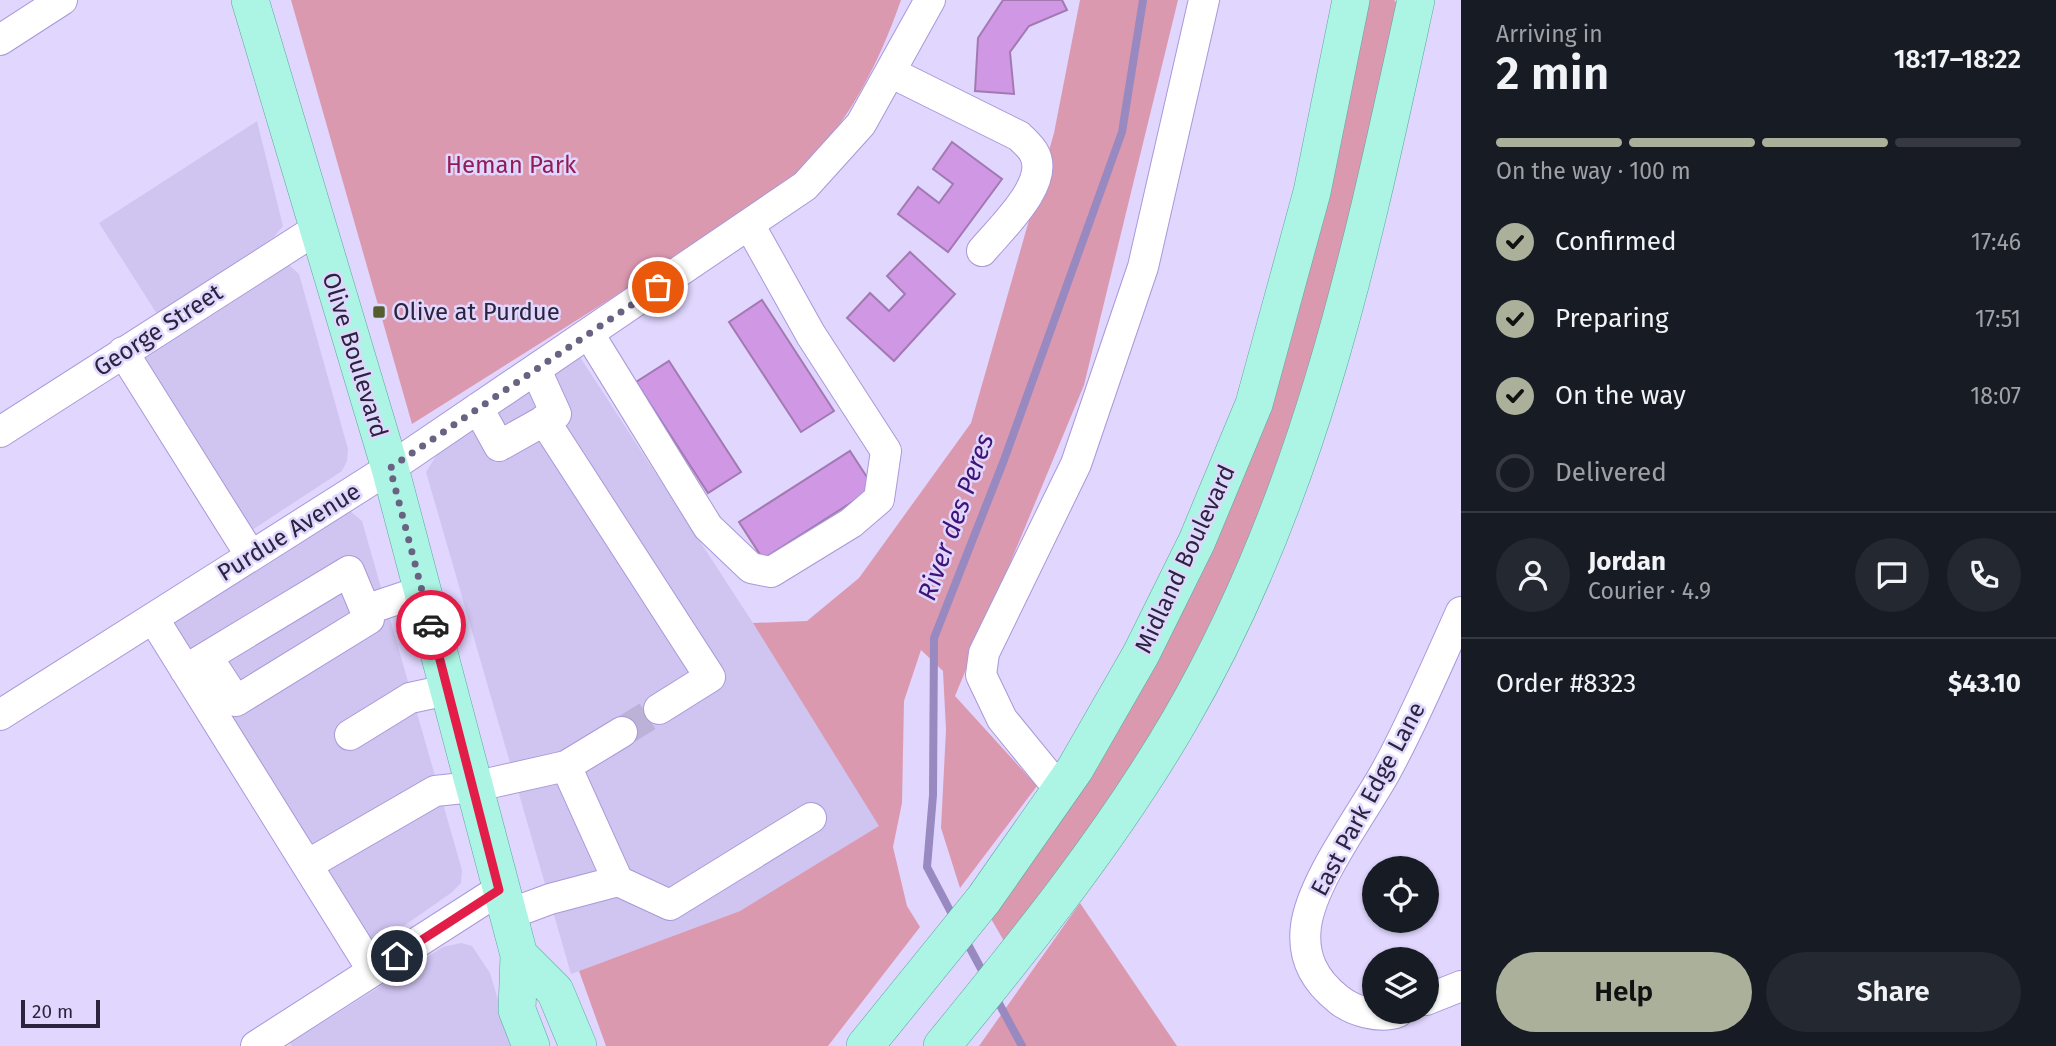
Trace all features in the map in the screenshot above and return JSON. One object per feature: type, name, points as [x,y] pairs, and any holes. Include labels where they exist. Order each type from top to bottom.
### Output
[{"type":"main road","name":"Olive Boulevard","points":[[250,0],[390,468],[472,787],[519,955],[517,1010],[531,1046]]},
{"type":"main road","name":"Midland Boulevard","points":[[881,1040],[923,974],[984,899],[1060,790],[1141,654],[1197,541],[1254,404],[1312,192],[1352,0]]},
{"type":"main road","points":[[947,1040],[1013,959],[1110,829],[1180,720],[1241,601],[1286,493],[1326,378],[1363,238],[1416,0]]},
{"type":"main road","name":"Olive Boulevard","points":[[519,955],[555,990],[578,1046]]},
{"type":"street","points":[[0,40],[62,0]]},
{"type":"street","name":"Purdue Avenue","points":[[0,715],[390,468],[750,226],[805,186],[861,124],[930,0]]},
{"type":"street","points":[[1060,790],[1002,719],[981,676],[984,653],[1076,464],[1139,280],[1204,0]]},
{"type":"street","points":[[890,72],[1019,136],[1035,153],[1039,172],[1028,196],[982,251]]},
{"type":"street","points":[[589,334],[708,527],[751,568],[771,572],[851,523],[879,499],[886,451],[811,335],[750,226]]},
{"type":"street","name":"George Street","points":[[0,432],[317,229]]},
{"type":"street","points":[[123,352],[251,556]]},
{"type":"street","points":[[478,408],[499,446],[556,414],[536,370]]},
{"type":"street","points":[[544,420],[710,677],[659,709]]},
{"type":"street","points":[[197,664],[349,571],[369,620],[224,708]]},
{"type":"street","points":[[365,610],[422,592]]},
{"type":"street","name":"East Park Edge Lane","points":[[1362,1011],[1344,1004],[1324,988],[1310,965],[1305,940],[1315,895],[1387,769],[1461,612]]},
{"type":"street","points":[[153,618],[197,664],[224,708],[307,865],[373,971]]},
{"type":"street","points":[[350,735],[410,698],[447,690]]},
{"type":"street","points":[[307,865],[435,791],[472,787],[566,766],[622,732]]},
{"type":"street","points":[[566,766],[618,881]]},
{"type":"street","points":[[271,1042],[373,971],[503,902],[618,881],[670,905],[811,818]]},
{"type":"street","points":[[1439,995],[1461,986]]},
{"type":"shaded area","points":[[257,121],[283,226],[274,237],[157,314],[99,223]]},
{"type":"shaded area","points":[[288,264],[299,274],[348,449],[347,461],[342,471],[246,534],[136,359]]},
{"type":"shaded area","points":[[580,357],[753,623],[880,826],[740,911],[571,974],[426,472],[436,456]]},
{"type":"shaded area","points":[[349,510],[362,521],[462,870],[461,883],[451,893],[368,951],[168,624]]},
{"type":"shaded area","points":[[461,943],[472,946],[490,973],[512,1046],[292,1046],[290,1043],[443,947]]},
{"type":"green space","name":"Heman Park","points":[[291,0],[901,0],[881,50],[857,97],[828,140],[786,185],[739,218],[412,424]]},
{"type":"green space","points":[[1080,0],[1178,0],[1084,385],[955,696],[1037,786],[960,888],[941,828],[946,730],[943,671],[921,650],[904,701],[902,803],[893,847],[907,906],[920,927],[828,1046],[606,1046],[579,971],[740,911],[879,826],[753,623],[807,621],[859,578],[971,423],[1054,133]]},
{"type":"green space","points":[[1364,0],[1394,0],[1398,4],[1329,311],[1280,467],[1233,578],[1147,740],[1083,840],[1004,941],[990,917],[1160,643]]},
{"type":"green space","points":[[1080,903],[1177,1046],[979,1046]]},
{"type":"building","points":[[1003,0],[1062,0],[1067,10],[1029,26],[1010,52],[1014,94],[975,91],[978,38]]},
{"type":"building","points":[[952,142],[1002,179],[948,252],[898,214],[918,187],[939,203],[953,184],[933,169]]},
{"type":"building","points":[[910,252],[955,294],[894,361],[847,318],[870,293],[889,311],[905,294],[887,276]]},
{"type":"building","points":[[762,300],[834,411],[801,432],[729,322]]},
{"type":"building","points":[[669,361],[741,472],[708,493],[636,382]]},
{"type":"building","points":[[850,451],[874,488],[763,559],[739,522]]},
{"type":"waterway","name":"River des Peres","points":[[955,920],[927,867],[933,795],[934,638],[1004,460],[1122,132],[1143,0]]},
{"type":"waterway","name":"River des Peres","points":[[964,937],[986,978]]},
{"type":"waterway","name":"River des Peres","points":[[995,996],[1022,1046]]},
{"type":"tunnel","points":[[622,732],[659,709]]},
{"type":"way so far","points":[[431,625],[390,468],[658,287]]},
{"type":"place","name":"Olive at Purdue","points":[[379,312]]},
{"type":"route","points":[[397,956],[499,890],[431,625]]}]
